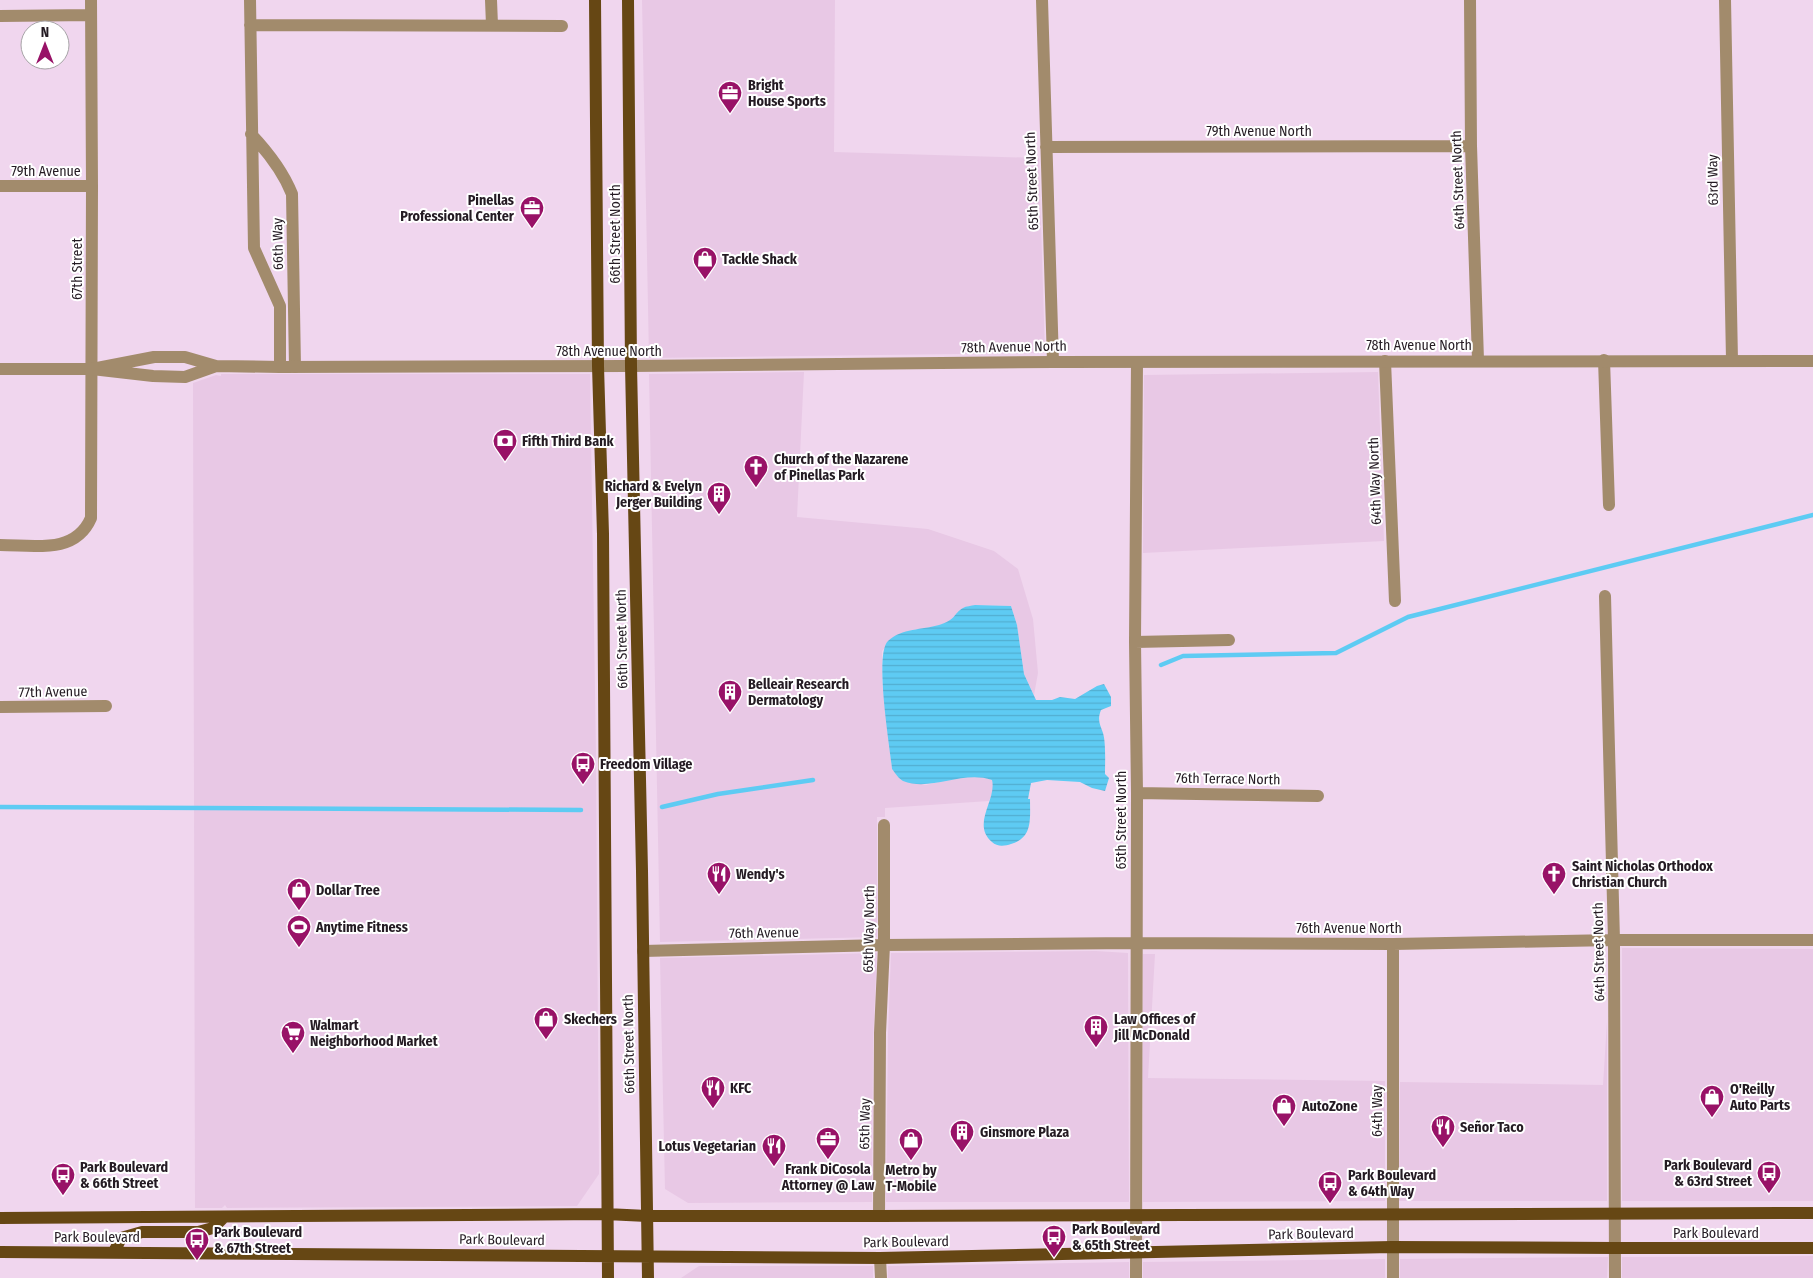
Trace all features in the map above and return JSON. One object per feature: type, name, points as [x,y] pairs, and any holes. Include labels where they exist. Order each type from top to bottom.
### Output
[{"type":"main road","name":"66th Street North","points":[[595,0],[598,366],[603,534],[606,1214],[608,1278]]},
{"type":"main road","name":"66th Street North","points":[[628,0],[631,366],[648,1278]]},
{"type":"main road","name":"Park Boulevard","points":[[0,1218],[606,1214],[646,1216],[879,1216],[1813,1213]]},
{"type":"main road","points":[[114,1252],[121,1238],[142,1232],[198,1232],[213,1228],[224,1217]]},
{"type":"main road","name":"Park Boulevard","points":[[0,1252],[880,1258],[1392,1247],[1813,1248]]},
{"type":"street","name":"67th Street","points":[[0,545],[56,545],[74,540],[89,523],[92,513],[91,0]]},
{"type":"street","name":"66th Way","points":[[250,0],[254,248],[280,306],[280,367]]},
{"type":"street","points":[[491,0],[492,25]]},
{"type":"street","name":"65th Street North","points":[[1042,0],[1053,362]]},
{"type":"street","name":"64th Street North","points":[[1470,0],[1471,146],[1478,360]]},
{"type":"street","name":"63rd Way","points":[[1725,0],[1732,360]]},
{"type":"street","points":[[0,16],[91,15]]},
{"type":"street","points":[[250,25],[562,26]]},
{"type":"street","name":"66th Way","points":[[251,134],[267,150],[287,182],[292,194],[295,366]]},
{"type":"street","name":"79th Avenue North","points":[[1046,147],[1471,146]]},
{"type":"street","name":"79th Avenue","points":[[0,186],[92,186]]},
{"type":"street","name":"78th Avenue North","points":[[92,369],[154,357],[185,357],[216,366],[280,367],[1385,360],[1813,360]]},
{"type":"street","name":"64th Way North","points":[[1385,360],[1395,601]]},
{"type":"street","points":[[1604,360],[1609,505]]},
{"type":"street","name":"65th Street North","points":[[1136,1278],[1137,793],[1135,642],[1137,362]]},
{"type":"street","name":"78th Avenue North","points":[[0,369],[92,369],[185,378],[216,366]]},
{"type":"street","name":"64th Street North","points":[[1605,596],[1614,940],[1615,1278]]},
{"type":"street","points":[[1135,642],[1229,640]]},
{"type":"street","name":"77th Avenue","points":[[0,708],[106,706]]},
{"type":"street","name":"76th Terrace North","points":[[1137,793],[1318,796]]},
{"type":"street","name":"65th Way North","points":[[880,1033],[884,945],[884,825]]},
{"type":"street","name":"76th Avenue North","points":[[884,945],[1136,943],[1393,944],[1614,940],[1813,940]]},
{"type":"street","name":"64th Way","points":[[1393,944],[1393,1278]]},
{"type":"street","name":"76th Avenue","points":[[643,951],[884,945]]},
{"type":"street","name":"65th Way","points":[[879,1216],[880,1033]]},
{"type":"street","points":[[880,1258],[881,1278]]},
{"type":"shaded area","points":[[642,0],[835,0],[834,152],[1039,158],[1045,353],[649,358]]},
{"type":"shaded area","points":[[804,372],[797,517],[928,529],[994,551],[1018,569],[1033,619],[1038,673],[1034,695],[1024,674],[1017,625],[1011,606],[975,605],[964,608],[952,621],[937,626],[912,630],[896,636],[882,651],[882,681],[892,769],[901,780],[926,785],[956,778],[984,777],[992,780],[994,789],[989,801],[885,808],[885,817],[877,817],[877,937],[660,942],[649,374]]},
{"type":"shaded area","points":[[1378,372],[1384,541],[1143,553],[1144,375]]},
{"type":"shaded area","points":[[221,374],[590,374],[596,755],[599,1174],[577,1206],[227,1208],[225,1205],[222,1208],[195,1208],[193,383],[216,375],[221,376]]},
{"type":"shaded area","points":[[1622,948],[1813,949],[1813,1201],[1622,1201]]},
{"type":"shaded area","points":[[1096,951],[1128,953],[1129,1202],[886,1202],[891,953]]},
{"type":"shaded area","points":[[877,953],[873,1041],[872,1202],[688,1203],[665,1189],[660,958]]},
{"type":"shaded area","points":[[1143,954],[1155,954],[1148,1078],[1385,1081],[1385,1201],[1143,1202]]},
{"type":"shaded area","points":[[1607,1022],[1607,1201],[1399,1201],[1400,1082],[1603,1085]]},
{"type":"shaded area","points":[[1813,1256],[1813,1278],[1622,1278],[1622,1257]]},
{"type":"shaded area","points":[[1608,1257],[1607,1278],[1400,1278],[1400,1259]]},
{"type":"shaded area","points":[[1385,1259],[1385,1278],[1143,1278],[1143,1262]]},
{"type":"shaded area","points":[[1129,1262],[1129,1278],[888,1278],[888,1266]]},
{"type":"shaded area","points":[[699,1266],[873,1266],[873,1278],[681,1278]]},
{"type":"water","points":[[975,605],[1011,606],[1017,625],[1024,674],[1036,700],[1052,700],[1060,697],[1075,699],[1104,684],[1111,697],[1111,706],[1101,710],[1099,717],[1105,742],[1105,774],[1109,778],[1105,791],[1092,788],[1080,782],[1047,780],[1031,783],[1028,799],[1030,799],[1030,820],[1027,832],[1018,841],[1004,846],[996,845],[992,842],[986,835],[984,828],[984,820],[993,788],[992,780],[969,777],[924,784],[903,781],[892,769],[886,722],[882,663],[884,649],[888,641],[899,634],[945,623],[963,608]]},
{"type":"waterway","points":[[1161,665],[1183,656],[1336,653],[1408,617],[1813,515]]},
{"type":"waterway","points":[[662,807],[718,794],[813,780]]},
{"type":"waterway","points":[[0,807],[581,810]]},
{"type":"place","name":"Bright House Sports","points":[[730,114]]},
{"type":"place","name":"Pinellas Professional Center","points":[[532,229]]},
{"type":"place","name":"Tackle Shack","points":[[705,280]]},
{"type":"place","name":"Fifth Third Bank","points":[[505,462]]},
{"type":"place","name":"Church of the Nazarene of Pinellas Park","points":[[756,488]]},
{"type":"place","name":"Richard & Evelyn Jerger Building","points":[[719,515]]},
{"type":"place","name":"Belleair Research Dermatology","points":[[730,713]]},
{"type":"place","name":"Freedom Village","points":[[583,785]]},
{"type":"place","name":"Wendy's","points":[[719,895]]},
{"type":"place","name":"Saint Nicholas Orthodox Christian Church","points":[[1554,895]]},
{"type":"place","name":"Dollar Tree","points":[[299,911]]},
{"type":"place","name":"Anytime Fitness","points":[[299,948]]},
{"type":"place","name":"Skechers","points":[[546,1040]]},
{"type":"place","name":"Law Offices of Jill McDonald","points":[[1096,1048]]},
{"type":"place","name":"Walmart Neighborhood Market","points":[[293,1054]]},
{"type":"place","name":"KFC","points":[[713,1109]]},
{"type":"place","name":"O'Reilly Auto Parts","points":[[1712,1118]]},
{"type":"place","name":"AutoZone","points":[[1284,1127]]},
{"type":"place","name":"Señor Taco","points":[[1443,1148]]},
{"type":"place","name":"Ginsmore Plaza","points":[[962,1153]]},
{"type":"place","name":"Frank DiCosola Attorney @ Law","points":[[828,1160]]},
{"type":"place","name":"Metro by T-Mobile","points":[[911,1161]]},
{"type":"place","name":"Lotus Vegetarian","points":[[774,1167]]},
{"type":"place","name":"Park Boulevard & 63rd Street","points":[[1769,1194]]},
{"type":"place","name":"Park Boulevard & 66th Street","points":[[63,1196]]},
{"type":"place","name":"Park Boulevard & 64th Way","points":[[1330,1204]]},
{"type":"place","name":"Park Boulevard & 65th Street","points":[[1054,1258]]},
{"type":"place","name":"Park Boulevard & 67th Street","points":[[197,1261]]}]
